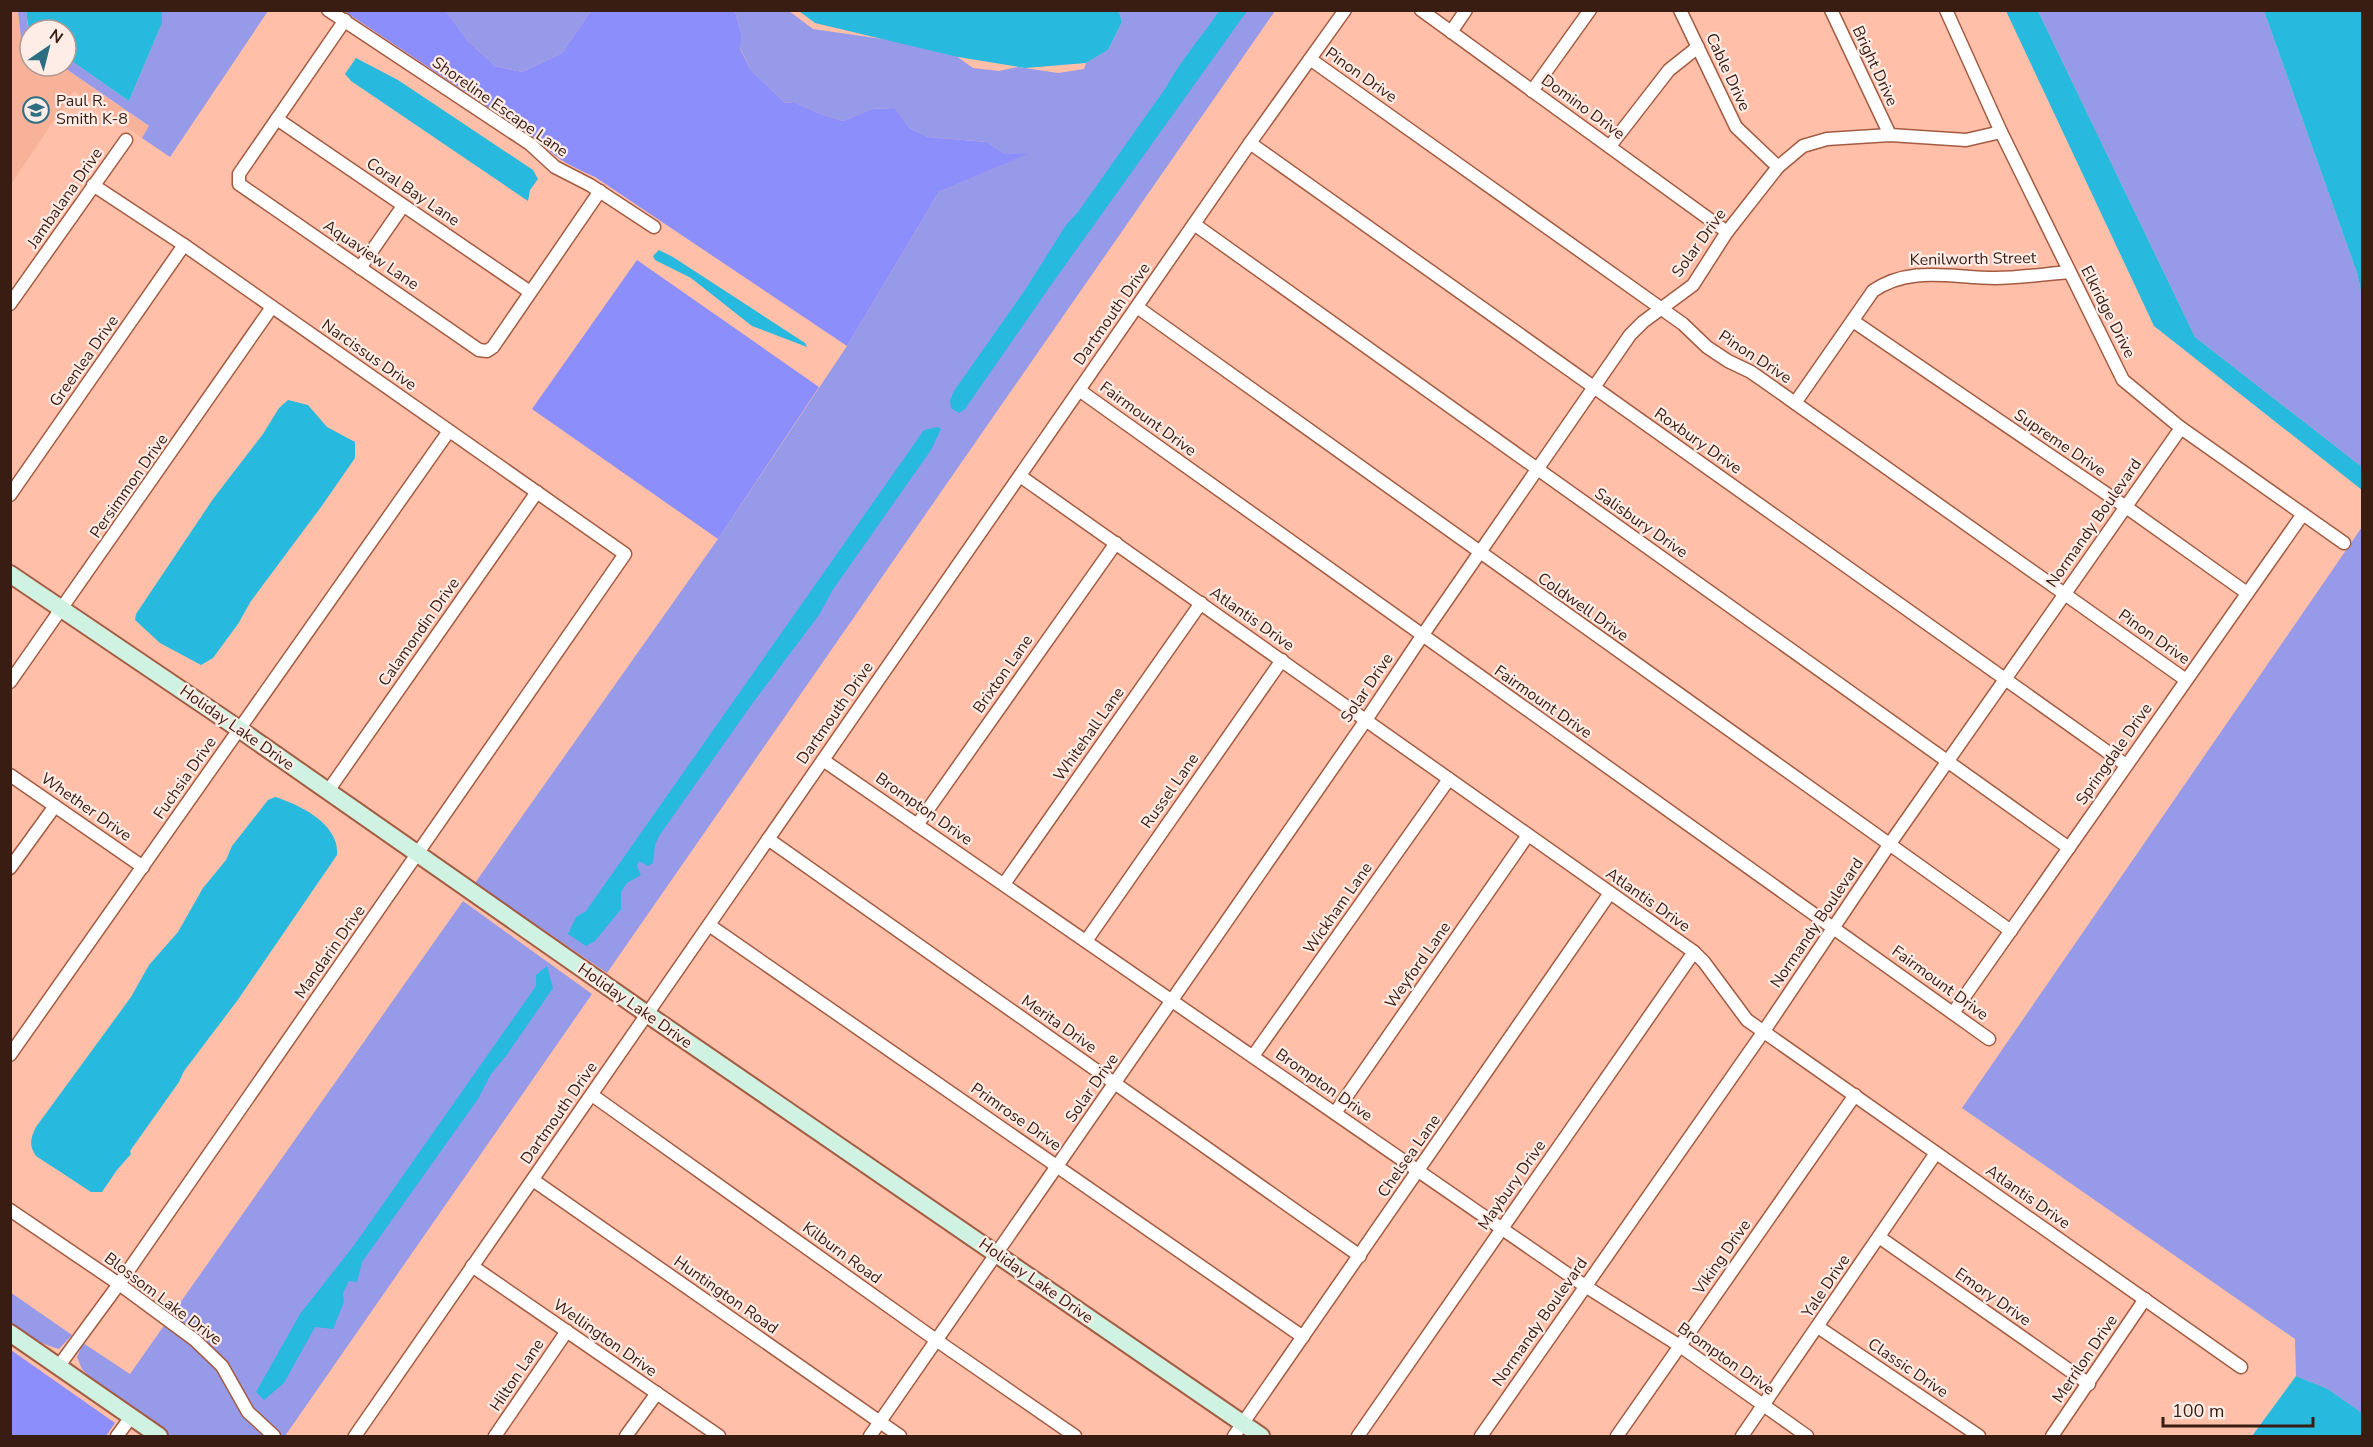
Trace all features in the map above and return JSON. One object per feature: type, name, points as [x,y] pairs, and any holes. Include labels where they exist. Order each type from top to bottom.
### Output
[{"type":"street","name":"Shoreline Escape Lane","points":[[328,10],[530,144],[555,167],[600,191],[654,227]]},
{"type":"street","name":"Dartmouth Drive","points":[[355,1437],[1344,10]]},
{"type":"street","name":"Domino Drive","points":[[1420,10],[1726,232]]},
{"type":"street","points":[[1451,32],[1466,10]]},
{"type":"street","points":[[1532,91],[1590,10]]},
{"type":"street","name":"Cable Drive","points":[[1680,10],[1736,127],[1778,167]]},
{"type":"street","name":"Bright Drive","points":[[1831,10],[1890,135]]},
{"type":"street","name":"Elkridge Drive","points":[[1946,10],[2001,132],[2123,380],[2181,428],[2344,543]]},
{"type":"street","name":"Aquaview Lane","points":[[345,20],[239,174],[239,184],[483,351],[493,347],[600,191]]},
{"type":"street","points":[[1610,146],[1669,70],[1698,47]]},
{"type":"street","name":"Pinon Drive","points":[[1310,59],[1662,309],[1728,361],[1751,372],[2186,680]]},
{"type":"street","name":"Coral Bay Lane","points":[[277,119],[530,292]]},
{"type":"street","name":"Solar Drive","points":[[870,1437],[1630,335],[1643,322],[1694,285],[1726,232],[1778,167],[1803,146],[1827,139],[1890,135],[1966,141],[2001,132]]},
{"type":"street","name":"Jambalana Drive","points":[[10,304],[126,140]]},
{"type":"street","name":"Roxbury Drive","points":[[1250,143],[2126,765]]},
{"type":"street","name":"Narcissus Drive","points":[[93,185],[184,245],[625,554]]},
{"type":"street","points":[[360,268],[404,206]]},
{"type":"street","name":"Salisbury Drive","points":[[1194,224],[2069,848]]},
{"type":"street","name":"Greenlea Drive","points":[[10,495],[184,245]]},
{"type":"street","name":"Kenilworth Street","points":[[1795,403],[1873,291],[1884,283],[1914,274],[1996,278],[2069,272]]},
{"type":"street","name":"Persimmon Drive","points":[[10,682],[272,307]]},
{"type":"street","name":"Coldwell Drive","points":[[1137,307],[2011,931]]},
{"type":"street","name":"Supreme Drive","points":[[1853,321],[2126,507],[2247,593]]},
{"type":"street","name":"Fairmount Drive","points":[[1079,390],[1989,1039]]},
{"type":"street","name":"Normandy Boulevard","points":[[1481,1437],[1764,1031],[1947,761],[2181,428]]},
{"type":"street","name":"Fuchsia Drive","points":[[10,1055],[449,431]]},
{"type":"street","name":"Atlantis Drive","points":[[1020,476],[1694,952],[1748,1020],[2241,1367]]},
{"type":"street","name":"Calamondin Drive","points":[[328,791],[537,492]]},
{"type":"street","name":"Springdale Drive","points":[[1953,1013],[2302,514]]},
{"type":"street","name":"Brixton Lane","points":[[917,825],[1116,543]]},
{"type":"street","name":"Mandarin Drive","points":[[58,1366],[119,1284],[625,554]]},
{"type":"street","name":"Holiday Lake Drive","points":[[10,574],[239,729],[647,1014],[996,1253],[1238,1430],[1261,1437]]},
{"type":"street","name":"Whitehall Lane","points":[[1004,884],[1201,603]]},
{"type":"street","name":"Russel Lane","points":[[1086,941],[1281,660]]},
{"type":"street","name":"Brompton Drive","points":[[823,760],[1585,1286],[1680,1346],[1808,1437]]},
{"type":"street","name":"Whether Drive","points":[[10,775],[143,867]]},
{"type":"street","name":"Wickham Lane","points":[[1253,1056],[1449,779]]},
{"type":"street","points":[[10,868],[55,806]]},
{"type":"street","name":"Weyford Lane","points":[[1335,1113],[1528,835]]},
{"type":"street","name":"Merita Drive","points":[[768,839],[1360,1256]]},
{"type":"street","name":"Chelsea Lane","points":[[1238,1430],[1610,893]]},
{"type":"street","name":"Primrose Drive","points":[[709,925],[1303,1337]]},
{"type":"street","name":"Maybury Drive","points":[[1358,1437],[1694,952]]},
{"type":"street","name":"Kilburn Road","points":[[592,1095],[1075,1437]]},
{"type":"street","name":"Viking Drive","points":[[1617,1437],[1855,1095]]},
{"type":"street","name":"Yale Drive","points":[[1742,1437],[1936,1153]]},
{"type":"street","name":"Huntington Road","points":[[533,1180],[900,1437]]},
{"type":"street","name":"Blossom Lake Drive","points":[[10,1210],[119,1284],[195,1340],[222,1366],[248,1412],[274,1437]]},
{"type":"street","name":"Emory Drive","points":[[1879,1237],[2089,1384]]},
{"type":"street","name":"Wellington Drive","points":[[472,1266],[719,1437]]},
{"type":"street","name":"Merrilon Drive","points":[[2052,1437],[2145,1299]]},
{"type":"street","name":"Classic Drive","points":[[1818,1327],[1979,1437]]},
{"type":"street","name":"Hilton Lane","points":[[495,1437],[567,1331]]},
{"type":"street","points":[[10,1333],[159,1437]]},
{"type":"street","points":[[626,1437],[657,1393]]},
{"type":"street","points":[[117,1437],[130,1416]]},
{"type":"shaded area","name":"Paul R. Smith K-8","points":[[18,10],[18,78],[78,77],[149,127],[142,138],[74,91],[11,184],[10,11]]},
{"type":"shaded area","points":[[18,11],[26,11],[27,18],[19,18]]},
{"type":"shaded area","points":[[26,11],[162,11],[162,23],[129,101],[78,65],[78,18],[27,18]]},
{"type":"shaded area","points":[[162,11],[268,11],[170,157],[142,138],[149,126],[78,77],[78,65],[129,101],[162,23]]},
{"type":"shaded area","points":[[344,11],[446,11],[467,40],[495,66],[522,72],[562,53],[590,12],[735,11],[742,36],[740,49],[751,70],[785,103],[794,102],[843,121],[872,109],[895,108],[910,128],[928,137],[987,142],[1005,154],[1028,154],[939,192],[847,346],[595,177],[563,161],[535,138]]},
{"type":"shaded area","points":[[446,11],[595,11],[590,12],[562,53],[522,72],[495,66],[467,40]]},
{"type":"shaded area","points":[[735,11],[789,11],[813,29],[945,48],[973,68],[999,71],[1018,67],[1058,73],[1084,69],[1086,63],[1108,50],[1122,22],[1119,11],[1275,11],[607,973],[475,883],[718,539],[847,346],[939,192],[1025,155],[1005,154],[987,142],[928,137],[910,128],[895,108],[872,109],[843,121],[794,102],[785,103],[751,70],[740,48],[742,36]]},
{"type":"shaded area","points":[[799,11],[1119,11],[1122,22],[1108,50],[1086,63],[1025,68],[958,57],[815,23]]},
{"type":"shaded area","points":[[1219,11],[1247,11],[965,409],[959,413],[951,408],[950,401],[954,391],[1025,290],[1066,225],[1078,212]]},
{"type":"shaded area","points":[[2006,11],[2038,11],[2195,337],[2362,467],[2362,490],[2154,326]]},
{"type":"shaded area","points":[[2038,11],[2264,11],[2357,273],[2362,295],[2362,467],[2195,337]]},
{"type":"shaded area","points":[[2264,11],[2362,11],[2362,295],[2357,273]]},
{"type":"shaded area","points":[[356,58],[398,80],[533,170],[538,179],[530,190],[528,201],[351,81],[345,74]]},
{"type":"shaded area","points":[[659,250],[805,343],[807,347],[752,326],[691,278],[655,260],[653,256]]},
{"type":"shaded area","points":[[637,260],[819,387],[718,539],[532,409]]},
{"type":"shaded area","points":[[288,400],[308,405],[327,427],[355,442],[355,458],[251,601],[238,624],[213,658],[201,665],[160,643],[135,620],[136,614],[213,499],[263,434],[279,408]]},
{"type":"shaded area","points":[[938,427],[941,429],[931,450],[832,591],[819,615],[752,704],[659,836],[655,845],[653,863],[648,866],[639,861],[637,867],[641,875],[627,883],[621,892],[621,909],[595,941],[586,946],[568,934],[576,917],[586,911],[924,430]]},
{"type":"shaded area","points":[[2362,527],[2362,1413],[2328,1389],[2296,1376],[2295,1339],[1962,1108]]},
{"type":"shaded area","points":[[275,797],[307,811],[326,826],[336,844],[337,855],[237,1001],[184,1071],[179,1082],[130,1151],[131,1154],[102,1192],[91,1192],[36,1156],[31,1145],[34,1131],[131,997],[149,965],[178,932],[203,888],[226,860],[232,846],[268,800]]},
{"type":"shaded area","points":[[463,901],[592,994],[285,1436],[171,1436],[97,1384],[82,1369],[77,1357],[83,1343],[130,1374]]},
{"type":"shaded area","points":[[547,966],[553,988],[491,1074],[478,1099],[362,1262],[357,1282],[349,1281],[343,1293],[344,1302],[333,1329],[315,1327],[284,1383],[264,1400],[256,1392],[300,1314],[355,1244],[536,986],[536,975]]},
{"type":"shaded area","points":[[10,1292],[72,1335],[59,1349],[46,1345],[11,1326]]},
{"type":"shaded area","points":[[11,1350],[115,1423],[106,1436],[11,1436]]},
{"type":"shaded area","points":[[2296,1376],[2328,1389],[2362,1413],[2362,1436],[2252,1436]]},
{"type":"place","name":"Paul R. Smith K-8","points":[[36,110]]}]
